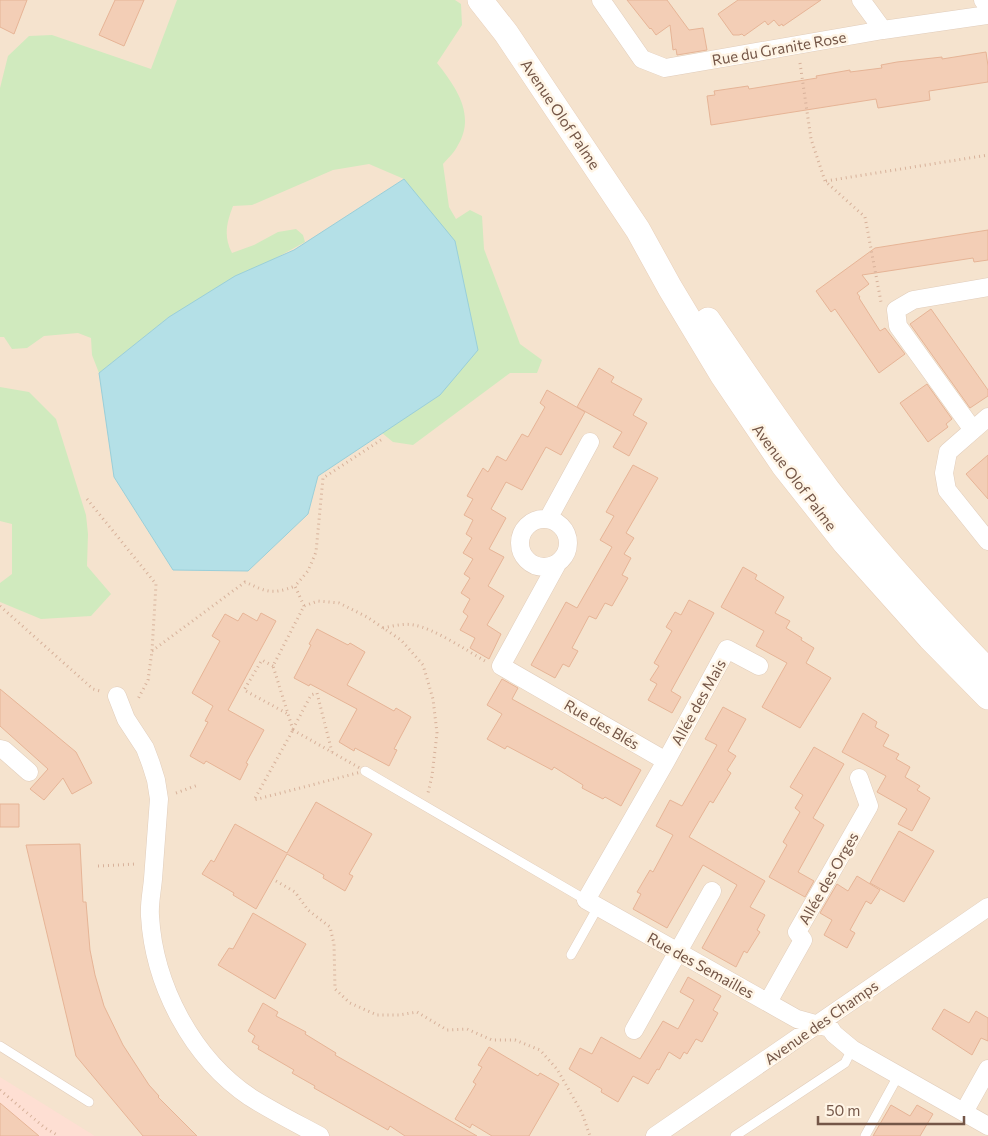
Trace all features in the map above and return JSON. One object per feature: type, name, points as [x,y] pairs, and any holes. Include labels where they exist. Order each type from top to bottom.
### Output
[{"type":"main road","name":"Avenue Olof Palme","points":[[480,0],[506,33],[638,230],[670,288],[723,376],[784,466],[845,543],[930,638],[988,697]]},
{"type":"main road","name":"Avenue Olof Palme","points":[[638,230],[678,276],[780,426],[828,490],[874,546],[988,671]]},
{"type":"street","name":"Rue du Granite Rose","points":[[601,0],[642,59],[665,68],[883,30],[988,15]]},
{"type":"street","points":[[862,0],[883,30]]},
{"type":"street","points":[[983,0],[988,6]]},
{"type":"street","points":[[973,430],[898,326],[896,310],[913,300],[988,287]]},
{"type":"street","points":[[988,417],[948,452],[944,473],[947,490],[988,541]]},
{"type":"street","points":[[548,519],[590,442]]},
{"type":"street","points":[[540,519],[548,519],[562,527],[567,534],[567,550],[564,558],[557,564],[542,568],[528,562],[520,548],[522,532],[526,526],[540,519]]},
{"type":"street","points":[[501,666],[557,564]]},
{"type":"street","name":"Allée des Mais","points":[[666,761],[727,649],[759,666]]},
{"type":"street","name":"Rue des Blés","points":[[501,666],[666,761]]},
{"type":"street","points":[[117,696],[126,719],[145,748],[156,780],[159,799],[150,915],[152,938],[163,981],[173,1006],[185,1029],[216,1066],[239,1089],[320,1136]]},
{"type":"street","points":[[0,749],[4,750],[29,772]]},
{"type":"street","points":[[592,903],[666,761]]},
{"type":"street","name":"Allée des Orges","points":[[768,1002],[803,940],[797,932],[869,806],[859,778]]},
{"type":"street","points":[[634,1030],[712,891]]},
{"type":"street","name":"Rue des Semailles","points":[[592,903],[797,1019],[830,1028],[852,1050],[988,1126]]},
{"type":"street","name":"Avenue des Champs","points":[[655,1136],[988,907]]},
{"type":"street","points":[[964,1112],[988,1069]]},
{"type":"lane","points":[[365,771],[592,903],[571,955]]},
{"type":"lane","points":[[0,1046],[89,1102]]},
{"type":"lane","points":[[735,1136],[845,1063],[852,1050]]},
{"type":"lane","points":[[865,1136],[898,1076]]},
{"type":"path","points":[[797,45],[811,140],[825,181],[865,217],[881,305],[896,310]]},
{"type":"path","points":[[825,181],[988,156]]},
{"type":"path","points":[[152,651],[245,582],[268,592],[282,591],[295,586],[308,571],[316,552],[324,478],[381,440]]},
{"type":"path","points":[[87,498],[156,584],[152,651],[148,680],[126,719]]},
{"type":"path","points":[[295,586],[304,606]]},
{"type":"path","points":[[365,771],[293,730],[273,666],[304,606],[318,601],[339,603],[367,617],[401,640],[423,665],[433,699],[437,733],[432,776],[424,806]]},
{"type":"path","points":[[0,606],[93,689],[117,696]]},
{"type":"path","points":[[382,628],[401,624],[415,625],[436,634],[491,664],[501,666]]},
{"type":"path","points":[[273,666],[262,660],[244,690],[288,715]]},
{"type":"path","points":[[332,752],[317,693],[311,695],[254,800],[365,771]]},
{"type":"path","points":[[98,866],[154,863]]},
{"type":"path","points":[[276,881],[295,892],[308,910],[330,927],[334,944],[335,989],[350,1004],[377,1015],[399,1015],[417,1012],[447,1030],[467,1029],[492,1040],[515,1040],[540,1050],[557,1069],[582,1113],[590,1136]]},
{"type":"path","points":[[0,1090],[44,1128],[59,1136]]},
{"type":"shaded area","points":[[0,0],[988,0],[988,1136],[0,1136]]},
{"type":"shaded area","points":[[0,1077],[95,1136],[0,1136]]},
{"type":"green space","points":[[177,0],[455,0],[461,4],[462,25],[437,63],[457,92],[464,112],[465,123],[458,145],[443,164],[449,207],[456,219],[470,210],[482,216],[484,249],[520,344],[542,360],[537,373],[510,373],[413,445],[393,442],[382,433],[440,395],[404,179],[369,164],[333,170],[252,205],[233,206],[227,229],[229,247],[232,253],[254,245],[278,232],[296,229],[303,235],[305,242],[169,317],[99,373],[92,355],[91,338],[78,333],[44,336],[27,348],[12,349],[4,337],[0,337],[0,88],[8,56],[29,36],[52,35],[151,69]]},
{"type":"green space","points":[[0,387],[29,392],[56,419],[86,515],[88,534],[87,566],[111,594],[91,616],[41,619],[0,602],[0,583],[12,574],[12,524],[0,521]]},
{"type":"water","points":[[404,179],[455,241],[478,350],[440,395],[318,476],[308,514],[248,571],[173,570],[114,477],[99,373],[169,317],[235,276],[294,250]]},
{"type":"building","points":[[0,0],[27,0],[14,34],[0,27]]},
{"type":"building","points":[[115,0],[144,0],[124,46],[99,35]]},
{"type":"building","points":[[627,0],[667,0],[689,30],[703,28],[707,50],[677,55],[676,49],[673,50],[670,25],[656,35]]},
{"type":"building","points":[[738,0],[821,0],[783,26],[782,24],[779,26],[774,20],[768,25],[765,21],[744,36],[742,34],[733,35],[718,14]]},
{"type":"building","points":[[986,52],[988,82],[929,91],[930,100],[878,108],[876,99],[711,125],[707,96],[715,95],[714,91],[748,86],[749,89],[817,78],[816,76],[850,70],[850,72],[882,68],[881,65],[897,62],[942,57],[942,59]]},
{"type":"building","points":[[988,230],[988,260],[974,262],[973,258],[862,275],[869,284],[857,293],[859,298],[880,331],[885,328],[905,354],[879,373],[835,309],[831,312],[816,291],[875,248]]},
{"type":"building","points":[[931,309],[988,390],[988,396],[970,408],[910,324]]},
{"type":"building","points":[[599,368],[614,377],[611,382],[642,399],[633,415],[647,423],[629,456],[613,447],[622,432],[577,407]]},
{"type":"building","points":[[927,384],[952,419],[946,424],[948,427],[928,442],[900,403]]},
{"type":"building","points":[[547,390],[585,412],[561,455],[546,447],[522,490],[506,482],[491,509],[506,518],[489,549],[504,557],[488,586],[504,596],[487,625],[501,634],[489,659],[470,648],[475,638],[460,630],[468,616],[463,612],[470,599],[461,593],[470,578],[464,574],[473,559],[463,553],[472,538],[466,534],[473,520],[464,515],[473,499],[467,496],[483,468],[488,472],[497,456],[506,461],[522,434],[528,437],[545,407],[540,403]]},
{"type":"building","points":[[988,455],[988,499],[966,474]]},
{"type":"building","points":[[633,465],[658,478],[626,533],[634,538],[624,554],[631,558],[622,575],[628,578],[612,606],[605,603],[596,619],[589,616],[572,648],[578,651],[569,667],[563,664],[555,678],[531,665],[566,602],[577,608],[612,547],[600,540],[614,516],[606,512]]},
{"type":"building","points":[[743,567],[757,575],[755,579],[784,597],[775,613],[790,621],[786,628],[814,648],[806,663],[831,678],[800,728],[762,707],[787,663],[756,646],[764,631],[721,607]]},
{"type":"building","points":[[689,600],[714,613],[671,691],[681,697],[672,713],[648,700],[657,684],[650,680],[659,666],[654,663],[672,631],[666,627],[675,612],[681,615]]},
{"type":"building","points":[[243,613],[257,621],[261,613],[276,621],[228,710],[264,730],[246,763],[248,764],[240,780],[206,761],[204,764],[190,756],[208,722],[205,721],[213,706],[192,693],[220,641],[212,636],[225,614],[238,621]]},
{"type":"building","points":[[317,629],[348,645],[350,643],[365,652],[347,685],[394,711],[396,708],[411,717],[394,749],[397,750],[389,766],[355,748],[354,751],[339,742],[357,709],[310,684],[309,686],[294,678]]},
{"type":"building","points":[[502,679],[518,688],[512,699],[641,770],[621,806],[582,788],[583,785],[554,767],[552,770],[507,746],[505,749],[487,739],[502,714],[487,705]]},
{"type":"building","points":[[0,689],[76,752],[92,783],[72,794],[63,778],[44,800],[30,789],[48,769],[0,726]]},
{"type":"building","points":[[723,707],[746,719],[728,751],[736,756],[727,770],[731,773],[713,803],[710,801],[689,837],[765,881],[750,907],[765,915],[757,930],[760,932],[747,953],[744,951],[736,967],[702,948],[737,885],[703,865],[667,928],[633,909],[641,894],[637,892],[650,870],[653,872],[673,835],[656,826],[670,800],[682,806],[717,745],[705,739]]},
{"type":"building","points":[[863,713],[877,722],[875,727],[889,735],[883,746],[899,754],[896,759],[910,767],[905,777],[920,786],[917,790],[930,798],[912,831],[898,824],[907,809],[877,792],[886,776],[842,752]]},
{"type":"building","points":[[814,747],[844,764],[813,818],[824,825],[798,872],[814,881],[805,897],[769,877],[787,845],[783,842],[800,812],[795,808],[803,795],[790,787]]},
{"type":"building","points":[[316,802],[372,834],[349,874],[353,876],[345,891],[323,878],[324,875],[287,854],[256,909],[202,874],[211,860],[214,862],[235,824],[287,853]]},
{"type":"building","points":[[0,804],[19,804],[19,827],[0,827]]},
{"type":"building","points":[[899,831],[934,851],[904,902],[870,883]]},
{"type":"building","points":[[80,844],[83,902],[86,902],[90,950],[104,1006],[123,1045],[149,1085],[158,1097],[197,1136],[143,1136],[76,1056],[26,845]]},
{"type":"building","points":[[857,876],[880,890],[871,904],[866,901],[850,930],[855,933],[847,948],[824,935],[832,920],[820,913],[837,884],[848,891]]},
{"type":"building","points":[[253,913],[306,944],[275,999],[218,965],[229,948],[233,949]]},
{"type":"building","points":[[688,977],[721,996],[713,1010],[718,1013],[702,1042],[696,1039],[687,1054],[684,1052],[680,1059],[669,1052],[659,1070],[657,1069],[648,1084],[633,1076],[618,1102],[601,1092],[602,1089],[569,1069],[580,1048],[592,1054],[601,1037],[640,1059],[663,1021],[678,1029],[694,1000],[680,992]]},
{"type":"building","points":[[263,1003],[278,1012],[276,1016],[306,1032],[305,1034],[336,1053],[335,1055],[477,1136],[405,1136],[390,1126],[388,1130],[314,1088],[315,1086],[292,1073],[294,1070],[258,1049],[259,1046],[252,1042],[255,1036],[248,1031]]},
{"type":"building","points":[[944,1009],[969,1023],[976,1011],[988,1018],[988,1041],[981,1038],[972,1055],[932,1029]]},
{"type":"building","points":[[489,1047],[538,1076],[540,1073],[559,1084],[529,1136],[492,1136],[472,1124],[470,1128],[455,1119],[476,1084],[473,1082],[482,1067],[478,1065]]},
{"type":"building","points":[[0,1103],[39,1136],[0,1136]]},
{"type":"building","points":[[891,1105],[910,1116],[917,1105],[933,1114],[920,1136],[873,1136]]}]
